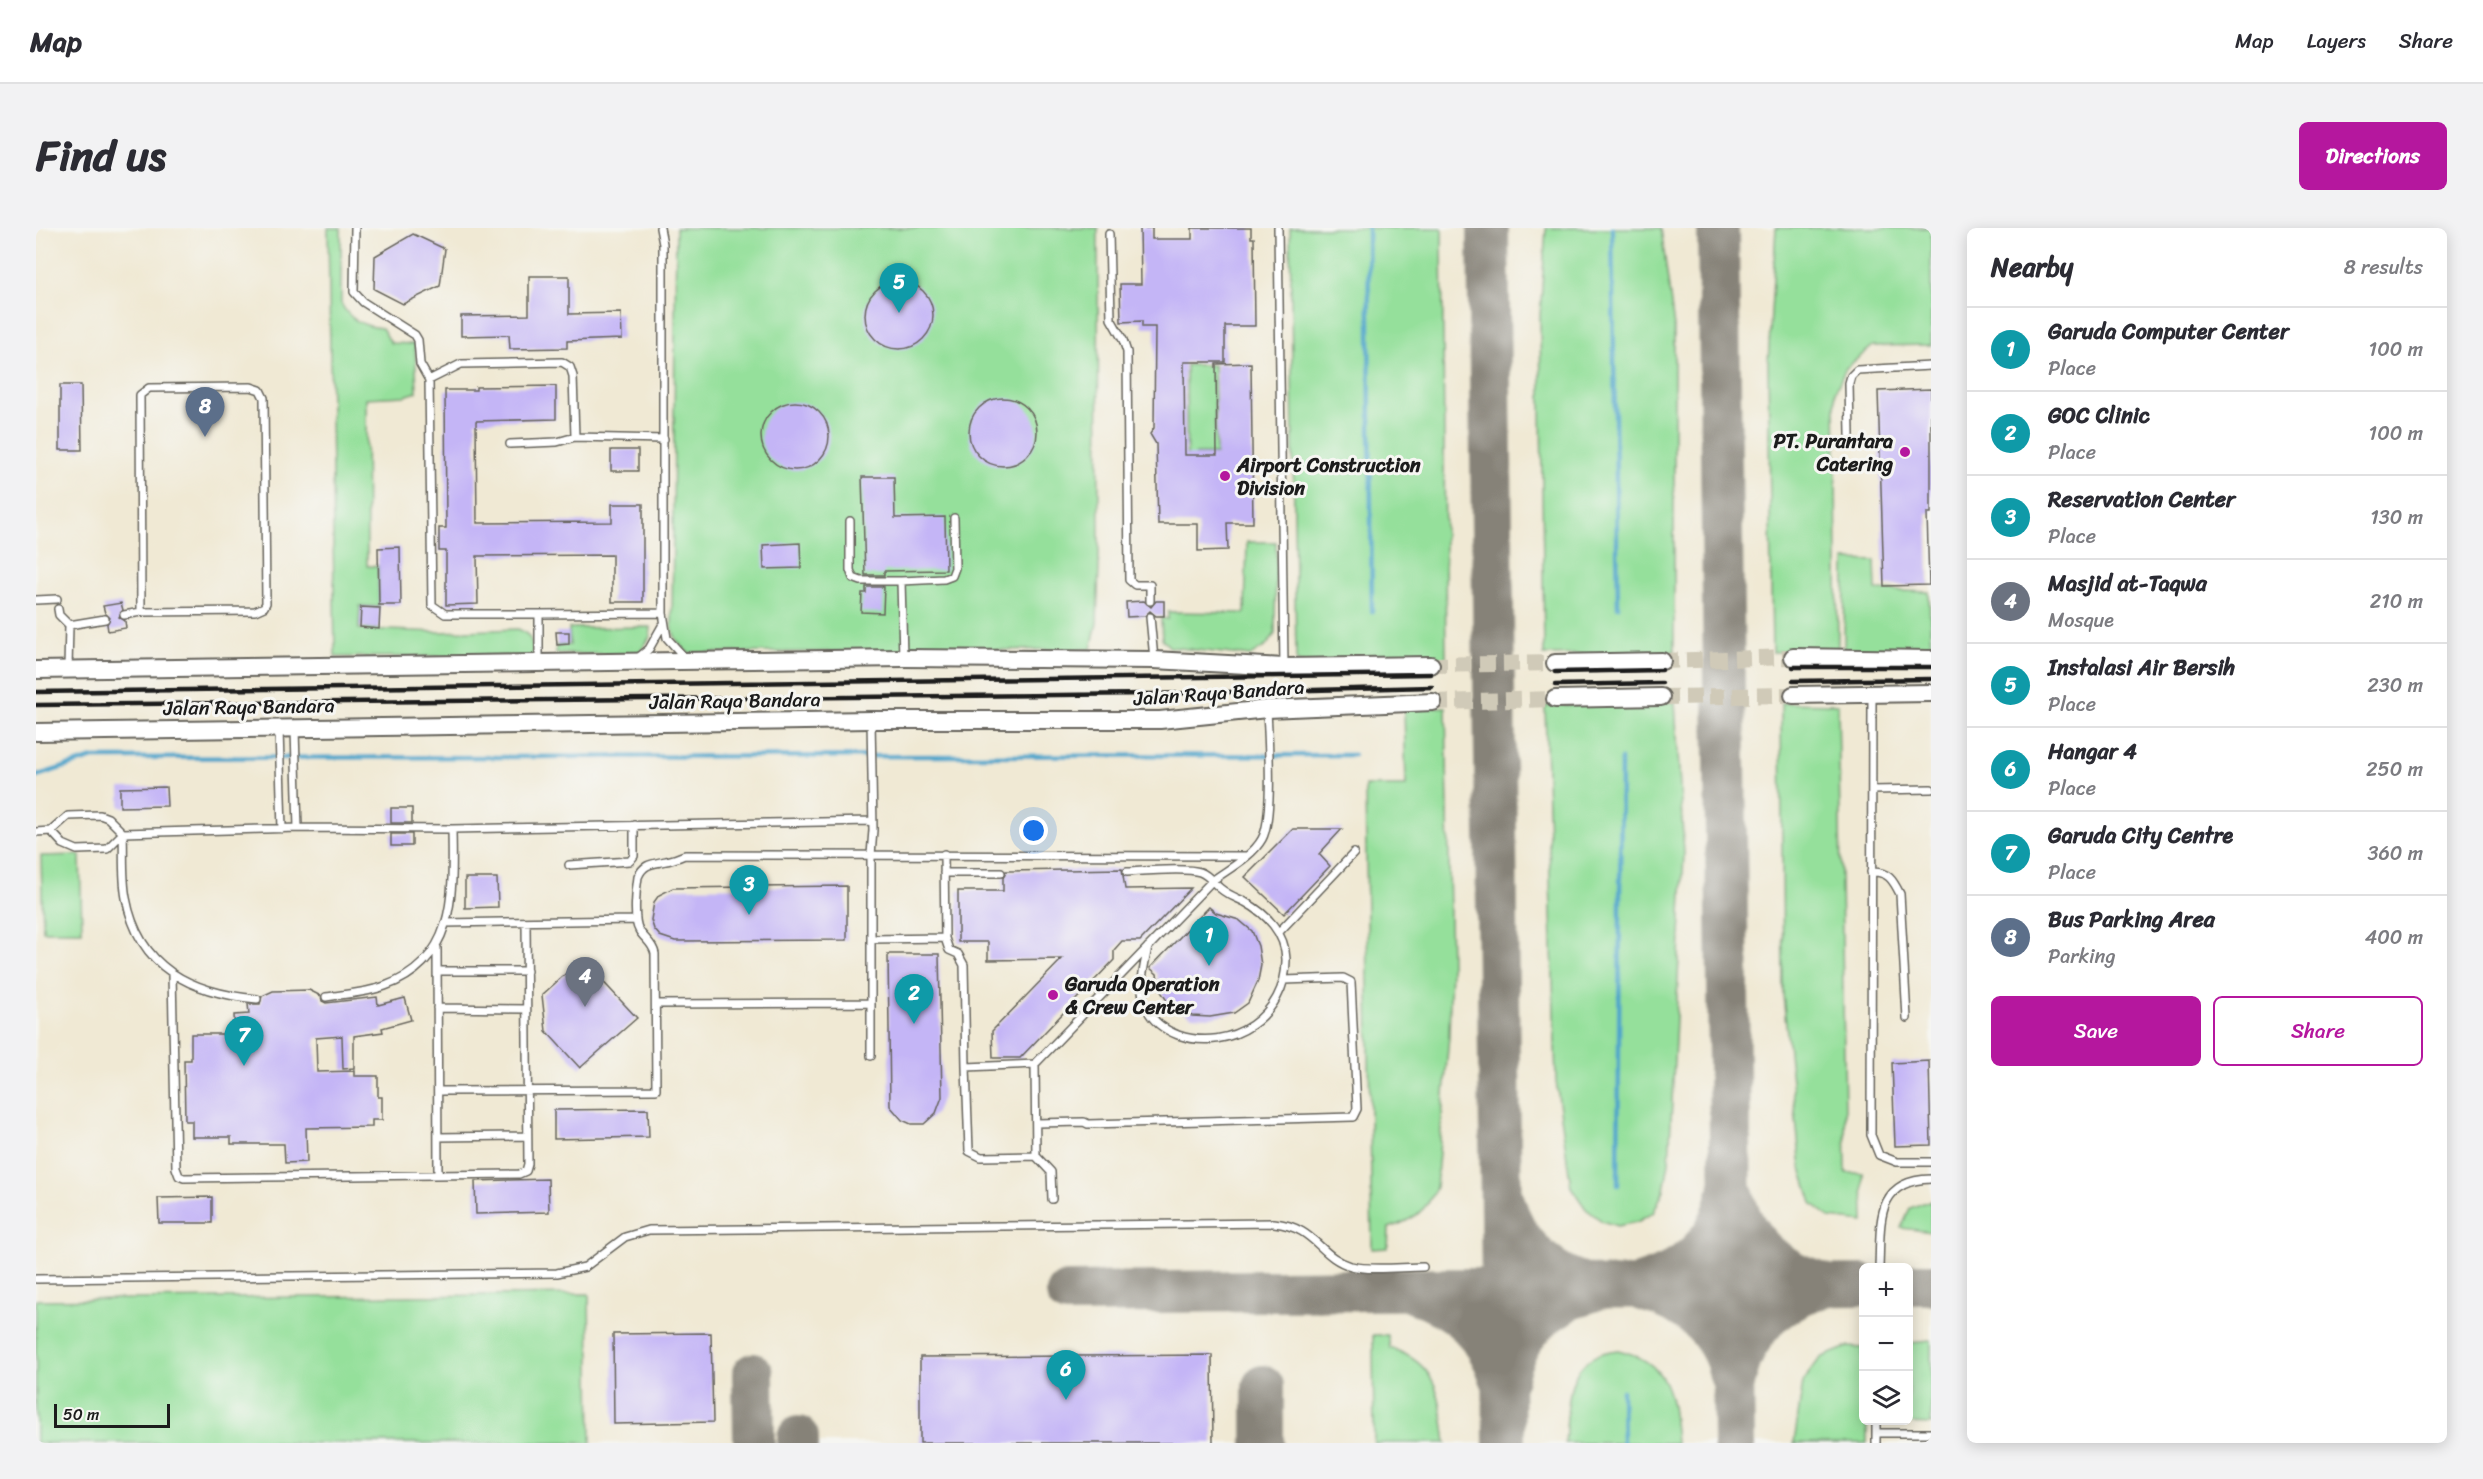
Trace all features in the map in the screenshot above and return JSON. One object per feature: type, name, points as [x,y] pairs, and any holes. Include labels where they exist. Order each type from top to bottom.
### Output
[{"type":"street","points":[[1793,657],[1931,659]]},
{"type":"street","name":"Jalan Raya Bandara","points":[[36,670],[903,658],[1154,660],[1284,667],[1431,665]]},
{"type":"street","points":[[1555,663],[1662,660]]},
{"type":"street","points":[[1793,694],[1931,693]]},
{"type":"street","points":[[1555,699],[1661,698]]},
{"type":"street","name":"Jalan Raya Bandara","points":[[36,732],[871,720],[1160,720],[1267,709],[1433,702]]},
{"type":"lane","points":[[355,228],[354,292],[363,302],[415,335],[418,340],[420,364],[429,380],[432,605],[445,614],[663,613]]},
{"type":"lane","points":[[660,228],[663,244],[663,623],[667,638],[678,652],[683,657],[696,662]]},
{"type":"lane","points":[[1278,228],[1284,667]]},
{"type":"lane","points":[[1109,234],[1111,319],[1126,345],[1127,352],[1129,577],[1130,582],[1135,585],[1150,585],[1150,601]]},
{"type":"lane","points":[[429,380],[461,364],[562,362],[570,367],[573,376],[574,438]]},
{"type":"lane","points":[[1850,435],[1849,383],[1851,376],[1857,370],[1931,366]]},
{"type":"lane","points":[[124,615],[141,612],[255,611],[264,607],[266,603],[264,398],[256,388],[149,388],[140,395],[141,612]]},
{"type":"lane","points":[[510,444],[557,442],[574,438],[664,439]]},
{"type":"lane","points":[[850,521],[850,570],[853,578],[861,581],[944,579],[952,576],[955,568],[954,518]]},
{"type":"lane","points":[[901,580],[903,658]]},
{"type":"lane","points":[[36,600],[57,599]]},
{"type":"lane","points":[[58,609],[59,615],[69,626],[68,670]]},
{"type":"lane","points":[[539,614],[539,663]]},
{"type":"lane","points":[[1150,617],[1154,660]]},
{"type":"lane","points":[[69,626],[105,619]]},
{"type":"lane","points":[[629,662],[649,649],[663,623]]},
{"type":"lane","points":[[1872,694],[1871,1135],[1879,1155],[1897,1162],[1931,1162]]},
{"type":"lane","points":[[966,1067],[1035,1064],[1212,881],[1257,846],[1265,832],[1268,783],[1267,709]]},
{"type":"lane","points":[[871,720],[873,821],[870,855],[871,1056]]},
{"type":"lane","points":[[287,727],[296,745],[298,828]]},
{"type":"lane","points":[[282,829],[279,746],[287,727]]},
{"type":"lane","points":[[1872,790],[1931,789]]},
{"type":"lane","points":[[36,832],[51,831],[68,816],[100,815],[108,818],[123,833],[126,896],[129,911],[144,945],[172,975],[204,990],[226,996],[257,999]]},
{"type":"lane","points":[[51,831],[63,844],[77,850],[107,849],[123,833],[298,828],[452,829],[873,821]]},
{"type":"lane","points":[[569,865],[630,861],[634,856],[634,825]]},
{"type":"lane","points":[[326,997],[383,987],[399,981],[420,968],[430,957],[445,923],[453,884],[452,829]]},
{"type":"lane","points":[[1279,932],[1354,853]]},
{"type":"lane","points":[[944,854],[945,938],[950,950],[958,954],[964,965],[969,1151],[981,1157],[1036,1156]]},
{"type":"lane","points":[[438,1091],[656,1090],[654,949],[640,932],[636,920],[638,877],[641,871],[651,863],[668,861],[685,855],[1246,856]]},
{"type":"lane","points":[[1127,872],[1198,871],[1221,890],[1264,915],[1279,932],[1286,955],[1284,980],[1274,1003],[1265,1015],[1245,1031],[1220,1040],[1186,1038],[1162,1027],[1147,1009],[1142,986],[1148,946]]},
{"type":"lane","points":[[1871,872],[1885,873],[1893,880],[1900,894],[1907,1018]]},
{"type":"lane","points":[[944,873],[1001,873]]},
{"type":"lane","points":[[445,923],[636,920]]},
{"type":"lane","points":[[172,975],[176,1168],[179,1176],[189,1179],[522,1173],[527,1167],[526,922]]},
{"type":"lane","points":[[871,939],[945,938]]},
{"type":"lane","points":[[437,945],[438,1175]]},
{"type":"lane","points":[[437,971],[527,971]]},
{"type":"lane","points":[[1036,1123],[1084,1122],[1088,1125],[1353,1117],[1357,1109],[1351,982],[1343,978],[1284,980]]},
{"type":"lane","points":[[656,1005],[871,1004]]},
{"type":"lane","points":[[437,1008],[526,1009]]},
{"type":"lane","points":[[1035,1064],[1036,1156],[1049,1169],[1052,1199]]},
{"type":"lane","points":[[438,1137],[527,1136]]},
{"type":"lane","points":[[1879,1263],[1881,1217],[1886,1200],[1901,1185],[1910,1181],[1931,1179]]},
{"type":"lane","points":[[36,1279],[557,1274],[585,1267],[625,1236],[649,1230],[1239,1223],[1274,1223],[1293,1226],[1309,1234],[1338,1260],[1352,1266],[1423,1267]]},
{"type":"lane","points":[[1876,1425],[1876,1443]]},
{"type":"lane","points":[[1876,1433],[1931,1433]]},
{"type":"green space","points":[[328,228],[341,228],[341,303],[344,309],[357,321],[382,328],[391,343],[415,344],[417,392],[405,396],[366,398],[367,566],[378,566],[379,607],[360,606],[359,629],[441,632],[518,629],[530,640],[533,656],[335,657]]},
{"type":"green space","points":[[676,228],[1098,228],[1099,566],[1097,623],[1091,649],[689,653],[683,648],[672,628]]},
{"type":"green space","points":[[1290,228],[1442,228],[1446,661],[1304,664],[1297,662]]},
{"type":"green space","points":[[1546,228],[1661,228],[1674,327],[1674,653],[1544,655],[1540,316]]},
{"type":"green space","points":[[1776,228],[1931,228],[1931,345],[1873,346],[1846,368],[1835,392],[1838,651],[1772,652],[1768,363]]},
{"type":"green space","points":[[1186,365],[1214,365],[1216,454],[1196,454],[1196,496],[1187,496]]},
{"type":"green space","points":[[1247,542],[1276,542],[1275,634],[1266,646],[1250,656],[1170,647],[1162,640],[1161,618],[1168,619],[1168,612],[1245,613]]},
{"type":"green space","points":[[1845,560],[1875,561],[1876,590],[1929,592],[1931,655],[1844,652]]},
{"type":"green space","points":[[651,627],[650,637],[639,654],[556,654],[556,646],[570,645],[569,628]]},
{"type":"green space","points":[[1675,702],[1684,854],[1669,1163],[1664,1190],[1653,1213],[1637,1222],[1617,1226],[1602,1221],[1586,1209],[1571,1187],[1556,1081],[1545,706]]},
{"type":"green space","points":[[1781,703],[1838,704],[1846,1173],[1863,1173],[1864,1222],[1830,1218],[1812,1203],[1801,1168],[1783,995]]},
{"type":"green space","points":[[1446,707],[1451,966],[1449,1036],[1436,1187],[1428,1203],[1418,1214],[1389,1228],[1388,1248],[1372,1249],[1365,786],[1406,786],[1404,708]]},
{"type":"green space","points":[[80,855],[82,931],[43,931],[41,856]]},
{"type":"green space","points":[[1931,1200],[1931,1232],[1901,1228],[1910,1208]]},
{"type":"green space","points":[[589,1294],[591,1443],[36,1443],[36,1300]]},
{"type":"green space","points":[[1373,1335],[1388,1335],[1390,1348],[1407,1355],[1428,1373],[1439,1398],[1446,1443],[1374,1443]]},
{"type":"green space","points":[[1931,1341],[1931,1424],[1913,1423],[1913,1343]]},
{"type":"green space","points":[[1847,1347],[1859,1348],[1859,1425],[1867,1425],[1867,1443],[1794,1443],[1803,1382],[1820,1358]]},
{"type":"green space","points":[[1618,1350],[1649,1363],[1659,1373],[1670,1397],[1676,1443],[1565,1443],[1569,1396],[1579,1371],[1588,1361],[1600,1354]]},
{"type":"building","points":[[1140,228],[1152,228],[1152,239],[1192,239],[1192,228],[1251,228],[1251,238],[1254,238],[1255,326],[1225,326],[1225,362],[1184,362],[1185,455],[1217,455],[1216,364],[1251,363],[1253,523],[1227,523],[1228,550],[1198,551],[1198,524],[1158,524],[1156,444],[1150,434],[1154,428],[1155,327],[1142,327],[1142,321],[1121,322],[1120,284],[1141,284]]},
{"type":"building","points":[[413,234],[445,249],[440,286],[403,304],[374,289],[375,256]]},
{"type":"building","points":[[529,276],[569,276],[569,314],[621,313],[622,339],[567,341],[567,348],[510,349],[509,335],[461,336],[461,316],[529,315]]},
{"type":"building","points":[[892,281],[906,281],[918,286],[928,296],[933,315],[928,334],[918,344],[906,349],[892,349],[880,344],[870,334],[865,322],[865,308],[870,296],[880,286]]},
{"type":"building","points":[[60,385],[81,385],[82,450],[60,450]]},
{"type":"building","points":[[556,386],[556,419],[476,421],[477,523],[612,522],[612,504],[643,504],[643,602],[612,602],[612,555],[477,556],[478,604],[446,605],[446,551],[439,551],[439,528],[446,528],[445,390],[476,390],[476,387]]},
{"type":"building","name":"PT. Purantara Catering","points":[[1931,389],[1931,513],[1927,513],[1929,585],[1884,586],[1878,391]]},
{"type":"building","points":[[996,398],[1010,398],[1022,403],[1032,413],[1037,432],[1032,451],[1022,461],[1010,466],[996,466],[984,461],[974,451],[969,439],[969,425],[974,413],[984,403]]},
{"type":"building","points":[[788,402],[802,402],[814,407],[824,417],[829,436],[824,455],[814,465],[802,470],[788,470],[776,465],[766,455],[761,443],[761,429],[766,417],[776,407]]},
{"type":"building","points":[[611,450],[638,450],[638,471],[611,471]]},
{"type":"building","points":[[862,477],[894,477],[895,518],[945,517],[946,570],[884,571],[884,575],[865,575]]},
{"type":"building","points":[[800,543],[801,568],[764,569],[763,545]]},
{"type":"building","points":[[400,547],[401,605],[379,605],[378,548]]},
{"type":"building","points":[[866,587],[884,587],[883,613],[861,612],[862,593],[866,593]]},
{"type":"building","points":[[1144,601],[1151,607],[1156,601],[1164,601],[1164,616],[1156,616],[1150,611],[1145,616],[1127,617],[1126,602]]},
{"type":"building","points":[[121,603],[123,610],[119,617],[125,621],[126,628],[108,631],[107,624],[110,618],[103,606]]},
{"type":"building","points":[[361,607],[380,608],[379,629],[360,627]]},
{"type":"building","points":[[556,632],[569,632],[569,644],[557,645]]},
{"type":"building","points":[[166,787],[167,806],[120,807],[120,788]]},
{"type":"building","points":[[391,808],[412,808],[412,823],[391,823]]},
{"type":"building","points":[[1293,829],[1342,829],[1319,854],[1330,866],[1284,914],[1245,877]]},
{"type":"building","points":[[391,834],[412,834],[412,846],[391,846]]},
{"type":"building","name":"Garuda Operation & Crew Center","points":[[1122,869],[1125,889],[1191,888],[1140,941],[1122,941],[1114,950],[1114,960],[1020,1058],[993,1058],[992,1031],[1062,959],[988,960],[988,942],[958,942],[958,891],[1003,891],[1003,878],[1006,871]]},
{"type":"building","points":[[465,878],[497,878],[498,907],[465,908]]},
{"type":"building","points":[[847,886],[847,940],[675,941],[660,936],[651,920],[654,902],[659,895],[673,888]]},
{"type":"building","points":[[1209,907],[1216,913],[1239,920],[1252,931],[1258,946],[1261,965],[1258,981],[1248,1003],[1234,1013],[1210,1017],[1192,1016],[1169,1004],[1160,990],[1157,974],[1150,968]]},
{"type":"building","points":[[888,954],[939,954],[942,1097],[936,1113],[924,1124],[911,1124],[902,1120],[890,1106]]},
{"type":"building","points":[[582,959],[637,1018],[580,1068],[546,1031],[542,995]]},
{"type":"building","points":[[309,990],[321,996],[322,1001],[326,1003],[377,997],[378,1005],[405,998],[411,1020],[382,1028],[383,1032],[354,1036],[354,1068],[343,1069],[342,1036],[316,1038],[317,1072],[354,1071],[354,1076],[378,1076],[378,1097],[382,1097],[382,1120],[372,1120],[372,1127],[306,1128],[307,1162],[285,1163],[284,1144],[231,1144],[231,1137],[192,1137],[192,1121],[185,1121],[184,1060],[191,1060],[191,1034],[235,1034],[234,1015],[249,1014],[248,1004],[260,1004],[262,996],[273,991]]},
{"type":"building","points":[[1929,1061],[1931,1145],[1895,1146],[1892,1063]]},
{"type":"building","points":[[648,1109],[649,1137],[554,1139],[554,1110]]},
{"type":"building","points":[[548,1179],[549,1212],[476,1214],[475,1181]]},
{"type":"building","points":[[212,1197],[212,1223],[159,1223],[158,1198]]},
{"type":"building","points":[[711,1333],[713,1422],[614,1424],[613,1334]]},
{"type":"building","points":[[1212,1355],[1213,1443],[920,1443],[920,1357]]},
{"type":"waterway","points":[[1368,228],[1372,611]]},
{"type":"waterway","points":[[1612,228],[1618,607]]},
{"type":"waterway","points":[[36,776],[93,758],[1354,755]]},
{"type":"waterway","points":[[1618,1185],[1621,759]]},
{"type":"waterway","points":[[1622,1391],[1623,1443]]},
{"type":"taxiway","points":[[1488,228],[1504,1443]]},
{"type":"taxiway","points":[[1718,228],[1734,1443]]},
{"type":"taxiway","points":[[1734,1198],[1746,1228],[1765,1252],[1790,1270],[1820,1282]]},
{"type":"taxiway","points":[[1642,1284],[1672,1272],[1696,1254],[1715,1229],[1727,1199]]},
{"type":"taxiway","points":[[1504,1201],[1516,1230],[1535,1255],[1560,1274],[1590,1285]]},
{"type":"taxiway","points":[[1913,1284],[1931,1284]]},
{"type":"taxiway","points":[[1067,1293],[1859,1285]]},
{"type":"taxiway","points":[[1736,1374],[1748,1345],[1766,1320],[1790,1301],[1820,1288]]},
{"type":"taxiway","points":[[1507,1378],[1518,1348],[1526,1334],[1537,1322],[1562,1303],[1592,1291]]},
{"type":"taxiway","points":[[1645,1291],[1674,1302],[1700,1321],[1719,1346],[1730,1375]]},
{"type":"taxiway","points":[[1414,1293],[1444,1306],[1468,1324],[1487,1348],[1500,1377]]},
{"type":"taxiway","points":[[753,1374],[754,1443]]},
{"type":"taxiway","points":[[1263,1386],[1263,1443]]},
{"type":"taxiway","points":[[798,1437],[798,1443]]},
{"type":"tunnel","points":[[1662,661],[1793,657]]},
{"type":"tunnel","points":[[1431,665],[1555,663]]},
{"type":"tunnel","points":[[1661,697],[1793,695]]},
{"type":"tunnel","points":[[1433,702],[1555,699]]},
{"type":"railway","points":[[1793,667],[1931,667]]},
{"type":"railway","points":[[1555,672],[1662,670]]},
{"type":"railway","points":[[36,692],[1431,674]]},
{"type":"railway","points":[[1793,681],[1931,679]]},
{"type":"railway","points":[[1555,685],[1662,683]]},
{"type":"railway","points":[[36,705],[1152,694],[1432,687]]},
{"type":"place","name":"Instalasi Air Bersih","points":[[899,313]]},
{"type":"place","name":"Bus Parking Area","points":[[205,437]]},
{"type":"place","name":"PT. Purantara Catering","points":[[1905,452]]},
{"type":"place","name":"Airport Construction Division","points":[[1225,476]]},
{"type":"place","name":"Reservation Center","points":[[749,915]]},
{"type":"place","name":"Garuda Computer Center","points":[[1209,966]]},
{"type":"place","name":"Garuda Operation & Crew Center","points":[[1053,995]]},
{"type":"place","name":"Masjid at-Taqwa","points":[[585,1007]]},
{"type":"place","name":"GOC Clinic","points":[[914,1024]]},
{"type":"place","name":"Garuda City Centre","points":[[244,1066]]},
{"type":"place","name":"Hangar 4","points":[[1066,1400]]}]
